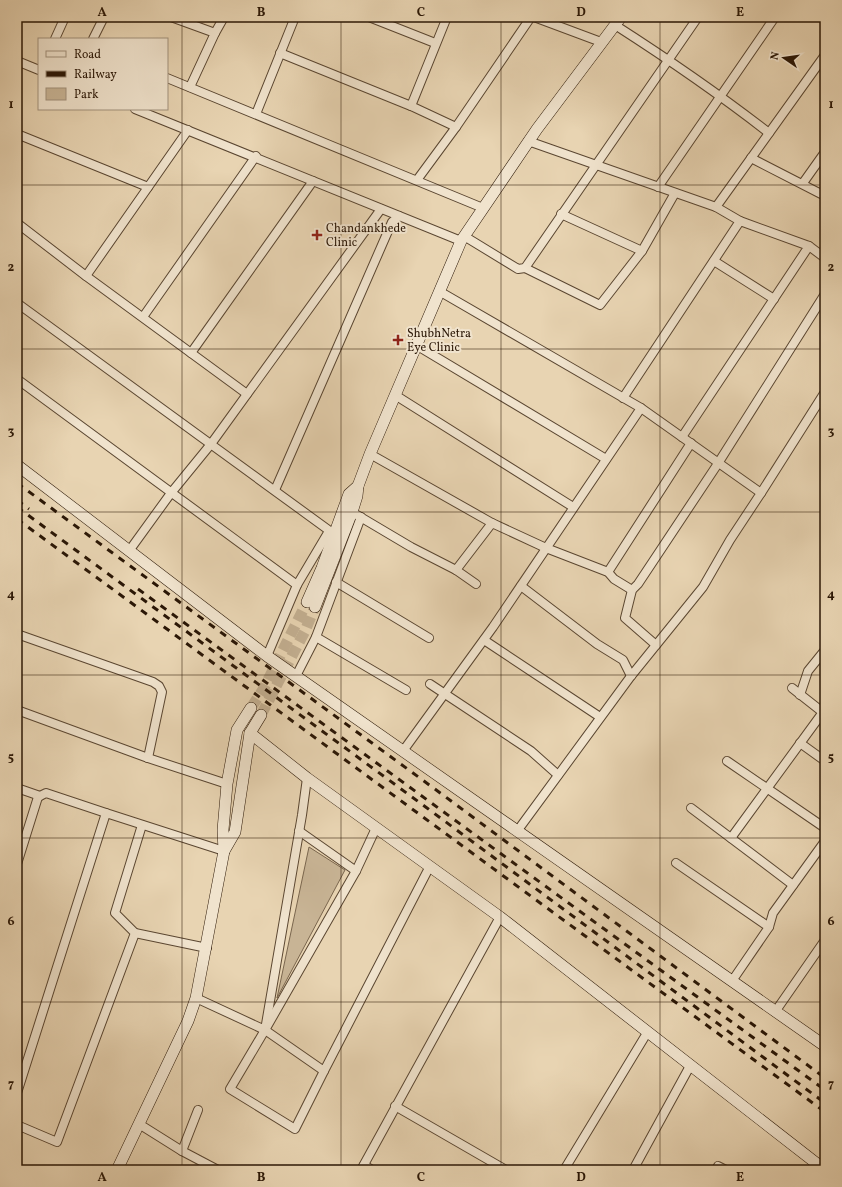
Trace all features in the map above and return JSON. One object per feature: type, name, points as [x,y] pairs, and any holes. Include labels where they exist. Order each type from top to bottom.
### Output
[{"type":"street","points":[[55,38],[65,17]]},
{"type":"street","points":[[94,38],[104,17]]},
{"type":"street","points":[[171,17],[215,33]]},
{"type":"street","points":[[190,87],[224,17]]},
{"type":"street","points":[[256,114],[295,17]]},
{"type":"street","points":[[369,17],[435,43]]},
{"type":"street","points":[[411,106],[435,43],[447,17]]},
{"type":"street","points":[[417,180],[456,127],[532,17],[547,19],[602,42]]},
{"type":"street","points":[[525,268],[698,17]]},
{"type":"street","points":[[658,187],[776,17]]},
{"type":"street","points":[[296,676],[316,637],[336,582],[357,515],[358,486],[370,454],[463,238],[528,142],[618,21],[668,59],[722,95],[769,133]]},
{"type":"street","points":[[280,53],[411,106],[456,127]]},
{"type":"street","points":[[716,207],[825,55]]},
{"type":"street","points":[[17,61],[38,70]]},
{"type":"street","points":[[168,78],[483,208]]},
{"type":"street","points":[[138,110],[256,156],[381,210],[463,238],[518,269],[525,268],[600,305],[642,251],[675,193]]},
{"type":"street","points":[[86,276],[188,130]]},
{"type":"street","points":[[17,134],[148,187]]},
{"type":"street","points":[[528,142],[716,207],[740,221],[809,246],[825,258]]},
{"type":"street","points":[[803,184],[825,152]]},
{"type":"street","points":[[143,317],[256,156]]},
{"type":"street","points":[[751,158],[825,196]]},
{"type":"street","points":[[191,353],[313,181]]},
{"type":"street","points":[[130,551],[171,493],[211,444],[381,210]]},
{"type":"street","points":[[561,214],[642,251]]},
{"type":"street","points":[[275,490],[392,222],[399,216]]},
{"type":"street","points":[[623,398],[740,221]]},
{"type":"street","points":[[17,223],[86,276],[247,394]]},
{"type":"street","points":[[682,437],[809,246]]},
{"type":"street","points":[[714,261],[774,299]]},
{"type":"street","points":[[439,291],[641,408],[761,493]]},
{"type":"street","points":[[656,645],[624,618],[632,590],[638,584],[718,462],[825,294]]},
{"type":"street","points":[[17,303],[275,490],[337,530]]},
{"type":"street","points":[[416,345],[606,459]]},
{"type":"street","points":[[17,379],[297,585]]},
{"type":"street","points":[[395,395],[573,507]]},
{"type":"street","points":[[518,830],[631,676],[703,587],[730,540],[824,395]]},
{"type":"street","points":[[403,751],[484,640],[641,408]]},
{"type":"street","points":[[608,572],[691,443]]},
{"type":"street","points":[[370,454],[492,523],[546,548],[608,572],[614,579],[632,590]]},
{"type":"street","points":[[17,465],[267,656],[825,1046]]},
{"type":"street","points":[[311,604],[349,494],[358,486]]},
{"type":"street","points":[[267,656],[297,585],[337,530],[357,515]]},
{"type":"street","points":[[357,515],[411,547],[456,570],[476,584]]},
{"type":"street","points":[[456,570],[492,523]]},
{"type":"street","points":[[336,582],[429,638]]},
{"type":"street","points":[[521,586],[597,644],[623,660],[631,676]]},
{"type":"street","points":[[17,634],[153,682],[159,686],[162,692],[148,758]]},
{"type":"street","points":[[316,637],[406,690]]},
{"type":"street","points":[[484,640],[600,717]]},
{"type":"street","points":[[800,695],[808,671],[825,650]]},
{"type":"street","points":[[430,684],[531,751],[558,775]]},
{"type":"street","points":[[731,838],[800,743],[824,713],[792,688]]},
{"type":"street","points":[[117,1170],[188,1021],[196,998],[207,948],[224,851],[223,830],[227,784],[237,730],[251,708]]},
{"type":"street","points":[[17,710],[148,758],[227,784]]},
{"type":"street","points":[[224,851],[235,832],[250,733],[261,715]]},
{"type":"street","points":[[250,733],[307,778],[500,917],[825,1170]]},
{"type":"street","points":[[800,743],[825,761]]},
{"type":"street","points":[[727,761],[825,828]]},
{"type":"street","points":[[265,1030],[307,778]]},
{"type":"street","points":[[17,788],[40,796]]},
{"type":"street","points":[[17,862],[38,797],[46,793],[224,851]]},
{"type":"street","points":[[691,808],[793,885]]},
{"type":"street","points":[[17,1093],[106,813]]},
{"type":"street","points":[[142,825],[115,913],[135,933],[207,948]]},
{"type":"street","points":[[376,828],[356,871],[230,1089],[295,1129],[430,866]]},
{"type":"street","points":[[299,831],[356,871]]},
{"type":"street","points":[[732,981],[769,927],[773,913],[825,841]]},
{"type":"street","points":[[676,864],[769,927]]},
{"type":"street","points":[[372,1170],[362,1168],[500,917]]},
{"type":"street","points":[[17,1125],[57,1142],[135,933]]},
{"type":"street","points":[[775,1012],[825,940]]},
{"type":"street","points":[[196,998],[265,1030],[324,1071]]},
{"type":"street","points":[[564,1170],[648,1033]]},
{"type":"street","points":[[633,1170],[690,1066]]},
{"type":"street","points":[[395,1106],[506,1170]]},
{"type":"street","points":[[182,1151],[198,1110]]},
{"type":"street","points":[[139,1124],[182,1151],[218,1170]]},
{"type":"street","points":[[716,1170],[718,1166],[726,1170]]},
{"type":"green space","points":[[309,847],[345,870],[277,998]]},
{"type":"tunnel","points":[[251,708],[264,688],[307,602]]},
{"type":"tunnel","points":[[261,715],[305,631],[315,607]]},
{"type":"railway","points":[[17,483],[443,795],[825,1078]]},
{"type":"railway","points":[[17,500],[29,509]]},
{"type":"railway","points":[[17,507],[825,1103]]},
{"type":"railway","points":[[17,519],[825,1112]]},
{"type":"railway","points":[[138,589],[825,1090]]},
{"type":"place","name":"Chandankhede Clinic","points":[[317,235]]},
{"type":"place","name":"ShubhNetra Eye Clinic","points":[[398,340]]}]
